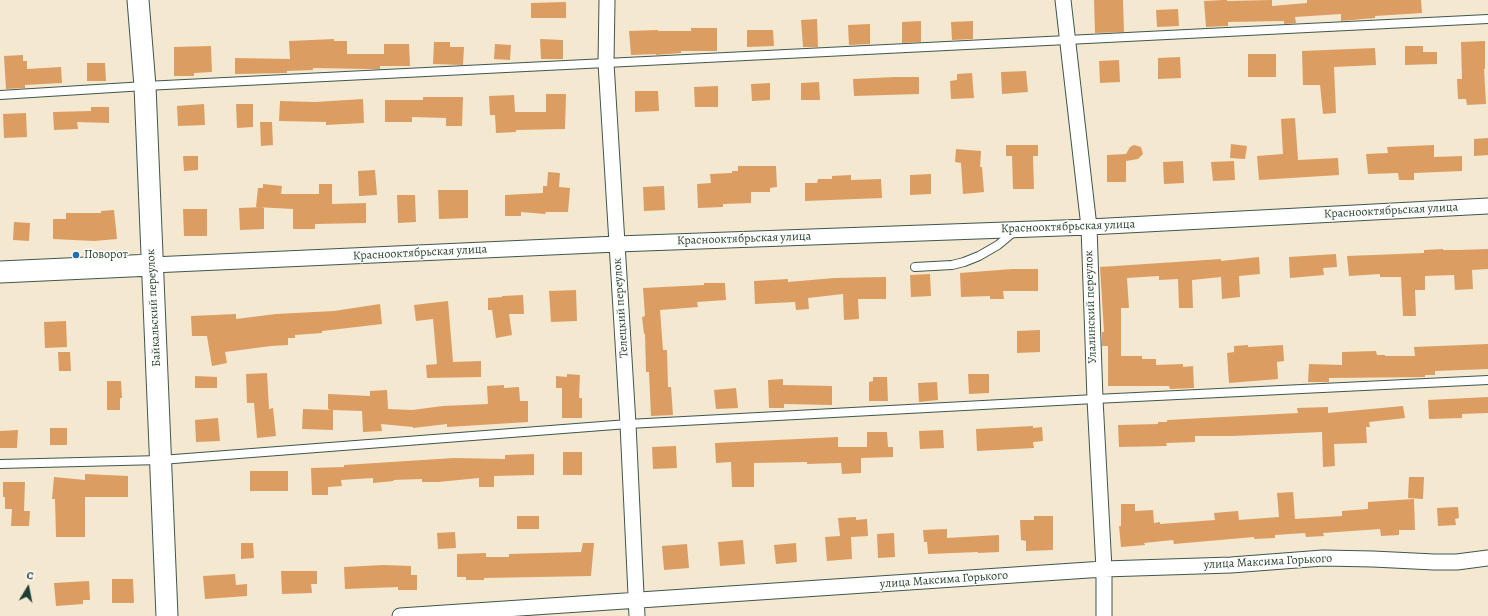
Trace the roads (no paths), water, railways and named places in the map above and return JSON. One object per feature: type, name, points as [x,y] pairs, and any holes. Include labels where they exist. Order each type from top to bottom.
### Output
[{"type":"main road","name":"Байкальский переулок","points":[[138,0],[145,86],[167,616]]},
{"type":"main road","name":"Краснооктябрьская улица","points":[[0,272],[152,265]]},
{"type":"street","name":"Телецкий переулок","points":[[607,0],[606,63],[628,424],[637,616]]},
{"type":"street","name":"Улалинский переулок","points":[[1063,0],[1088,227],[1104,570],[1104,616]]},
{"type":"street","name":"Краснооктябрьская улица","points":[[152,265],[617,244],[1088,227],[1488,206]]},
{"type":"street","name":"улица Максима Горького","points":[[400,616],[1104,570],[1231,565],[1323,558],[1457,562],[1488,558]]},
{"type":"lane","points":[[0,95],[145,86],[1488,19]]},
{"type":"lane","points":[[914,267],[952,265],[964,262],[979,256],[998,245],[1018,229]]},
{"type":"lane","points":[[0,464],[161,460],[628,424],[1095,398],[1488,380]]},
{"type":"place","name":"Поворот","points":[[76,255]]}]
